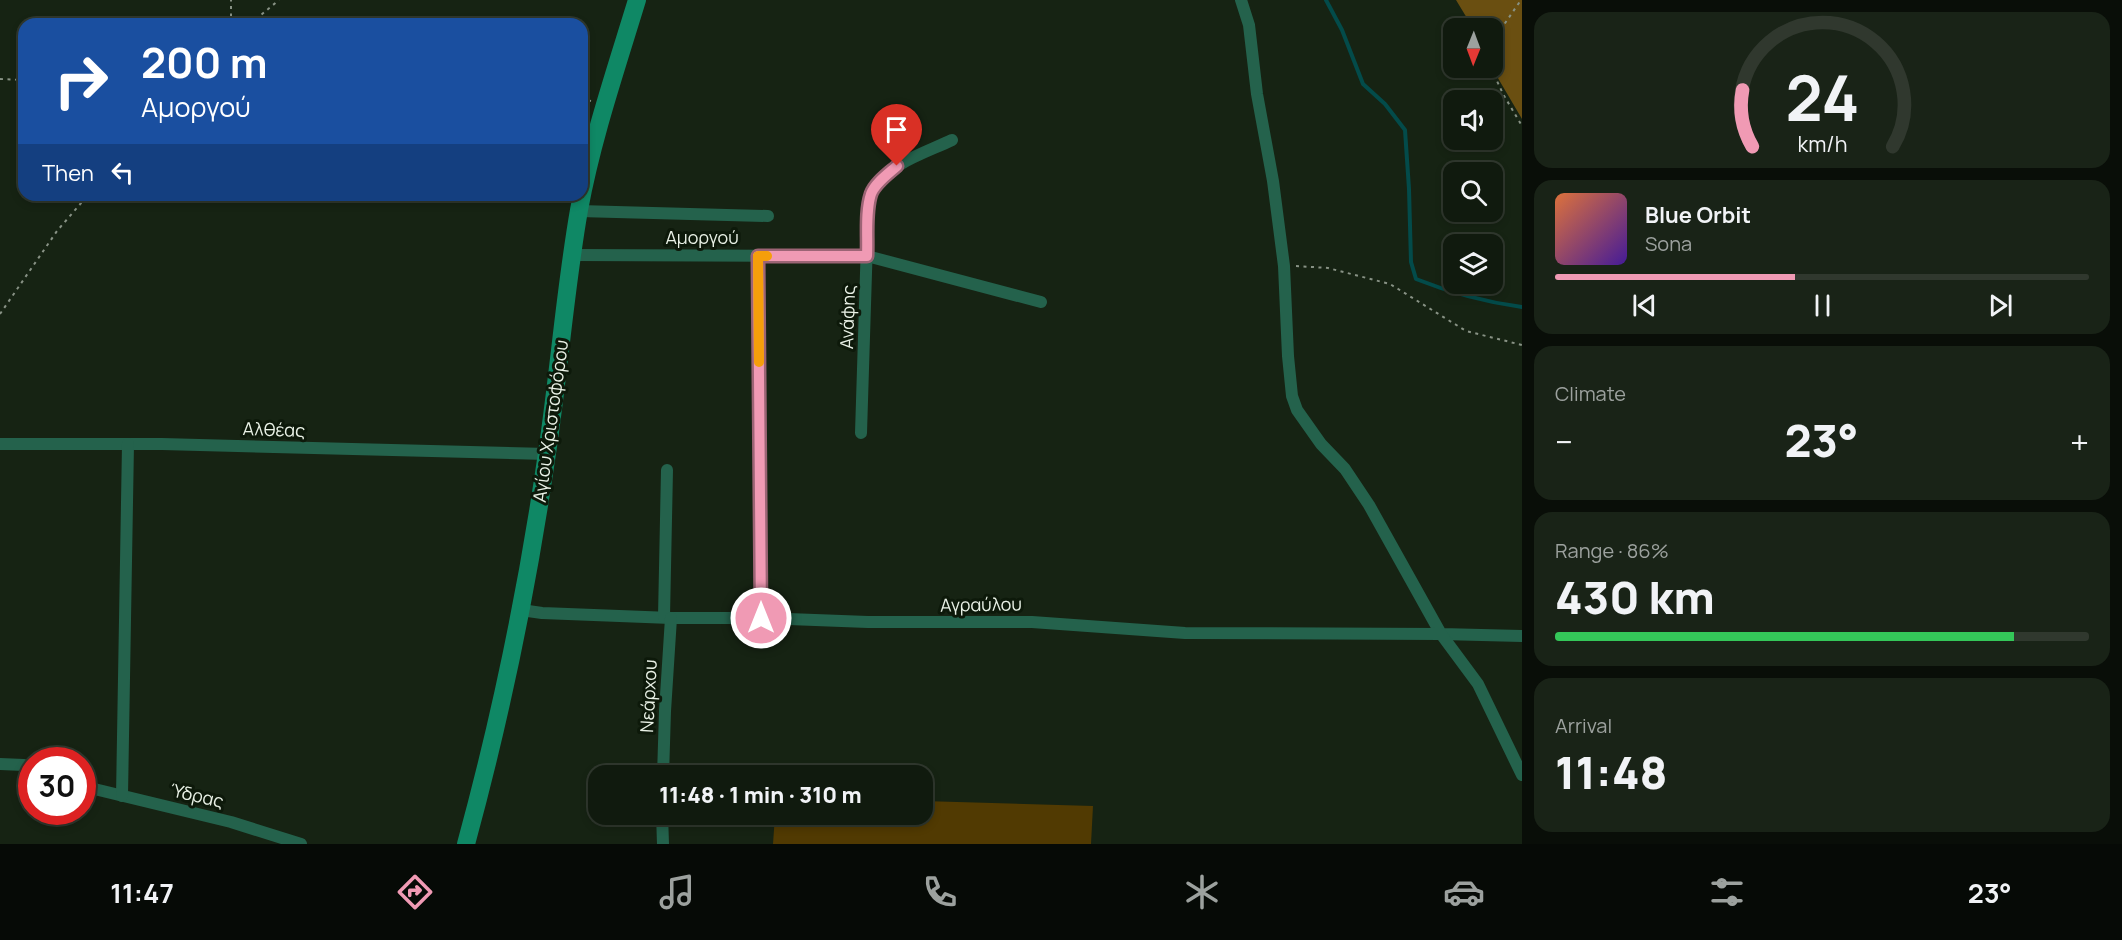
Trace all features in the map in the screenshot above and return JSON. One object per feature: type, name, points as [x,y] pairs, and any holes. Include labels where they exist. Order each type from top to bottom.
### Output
[{"type":"main road","name":"Αγίου Χριστοφόρου","points":[[588,174],[605,104],[637,0]]},
{"type":"main road","name":"Αγίου Χριστοφόρου","points":[[465,844],[490,754],[521,610],[547,454],[581,201]]},
{"type":"street","points":[[1241,0],[1249,25],[1255,76],[1273,181],[1284,266],[1292,396],[1297,410],[1321,444],[1345,469],[1369,505],[1441,634],[1478,684],[1522,775]]},
{"type":"street","name":"Ανάφης","points":[[861,433],[868,209],[871,193],[880,180],[897,166],[952,140]]},
{"type":"street","points":[[579,211],[768,216]]},
{"type":"street","name":"Αμοργού","points":[[573,255],[867,256],[1041,302]]},
{"type":"street","points":[[758,256],[761,618]]},
{"type":"street","name":"Αλθέας","points":[[0,444],[128,444],[547,454]]},
{"type":"street","points":[[122,796],[128,444]]},
{"type":"street","name":"Νεάρχου","points":[[663,765],[668,618],[667,470]]},
{"type":"street","name":"Αγραύλου","points":[[521,610],[542,613],[668,618],[1032,622],[1185,633],[1522,636]]},
{"type":"street","points":[[0,764],[18,765]]},
{"type":"street","name":"Ύδρας","points":[[96,790],[231,822],[302,844]]},
{"type":"street","points":[[662,825],[663,844]]},
{"type":"path","points":[[231,0],[231,18]]},
{"type":"path","points":[[257,18],[279,0]]},
{"type":"path","points":[[1503,26],[1521,0]]},
{"type":"path","points":[[1496,78],[1522,126]]},
{"type":"path","points":[[0,79],[18,80]]},
{"type":"path","points":[[0,314],[57,231],[83,201]]},
{"type":"path","points":[[1284,266],[1328,267],[1390,284],[1466,331],[1522,345]]},
{"type":"shaded area","points":[[1456,0],[1522,0],[1522,119],[1498,78],[1503,78],[1503,18],[1467,18]]},
{"type":"shaded area","points":[[933,801],[1093,806],[1091,844],[773,844],[774,825],[933,825]]},
{"type":"waterway","points":[[1326,0],[1342,30],[1363,84],[1385,104],[1405,130],[1411,262],[1416,279],[1468,296],[1522,307]]},
{"type":"slow traffic","points":[[759,362],[758,256],[767,256]]},
{"type":"route","points":[[761,618],[758,256],[867,256],[868,209],[871,193],[880,180],[897,166]]}]
